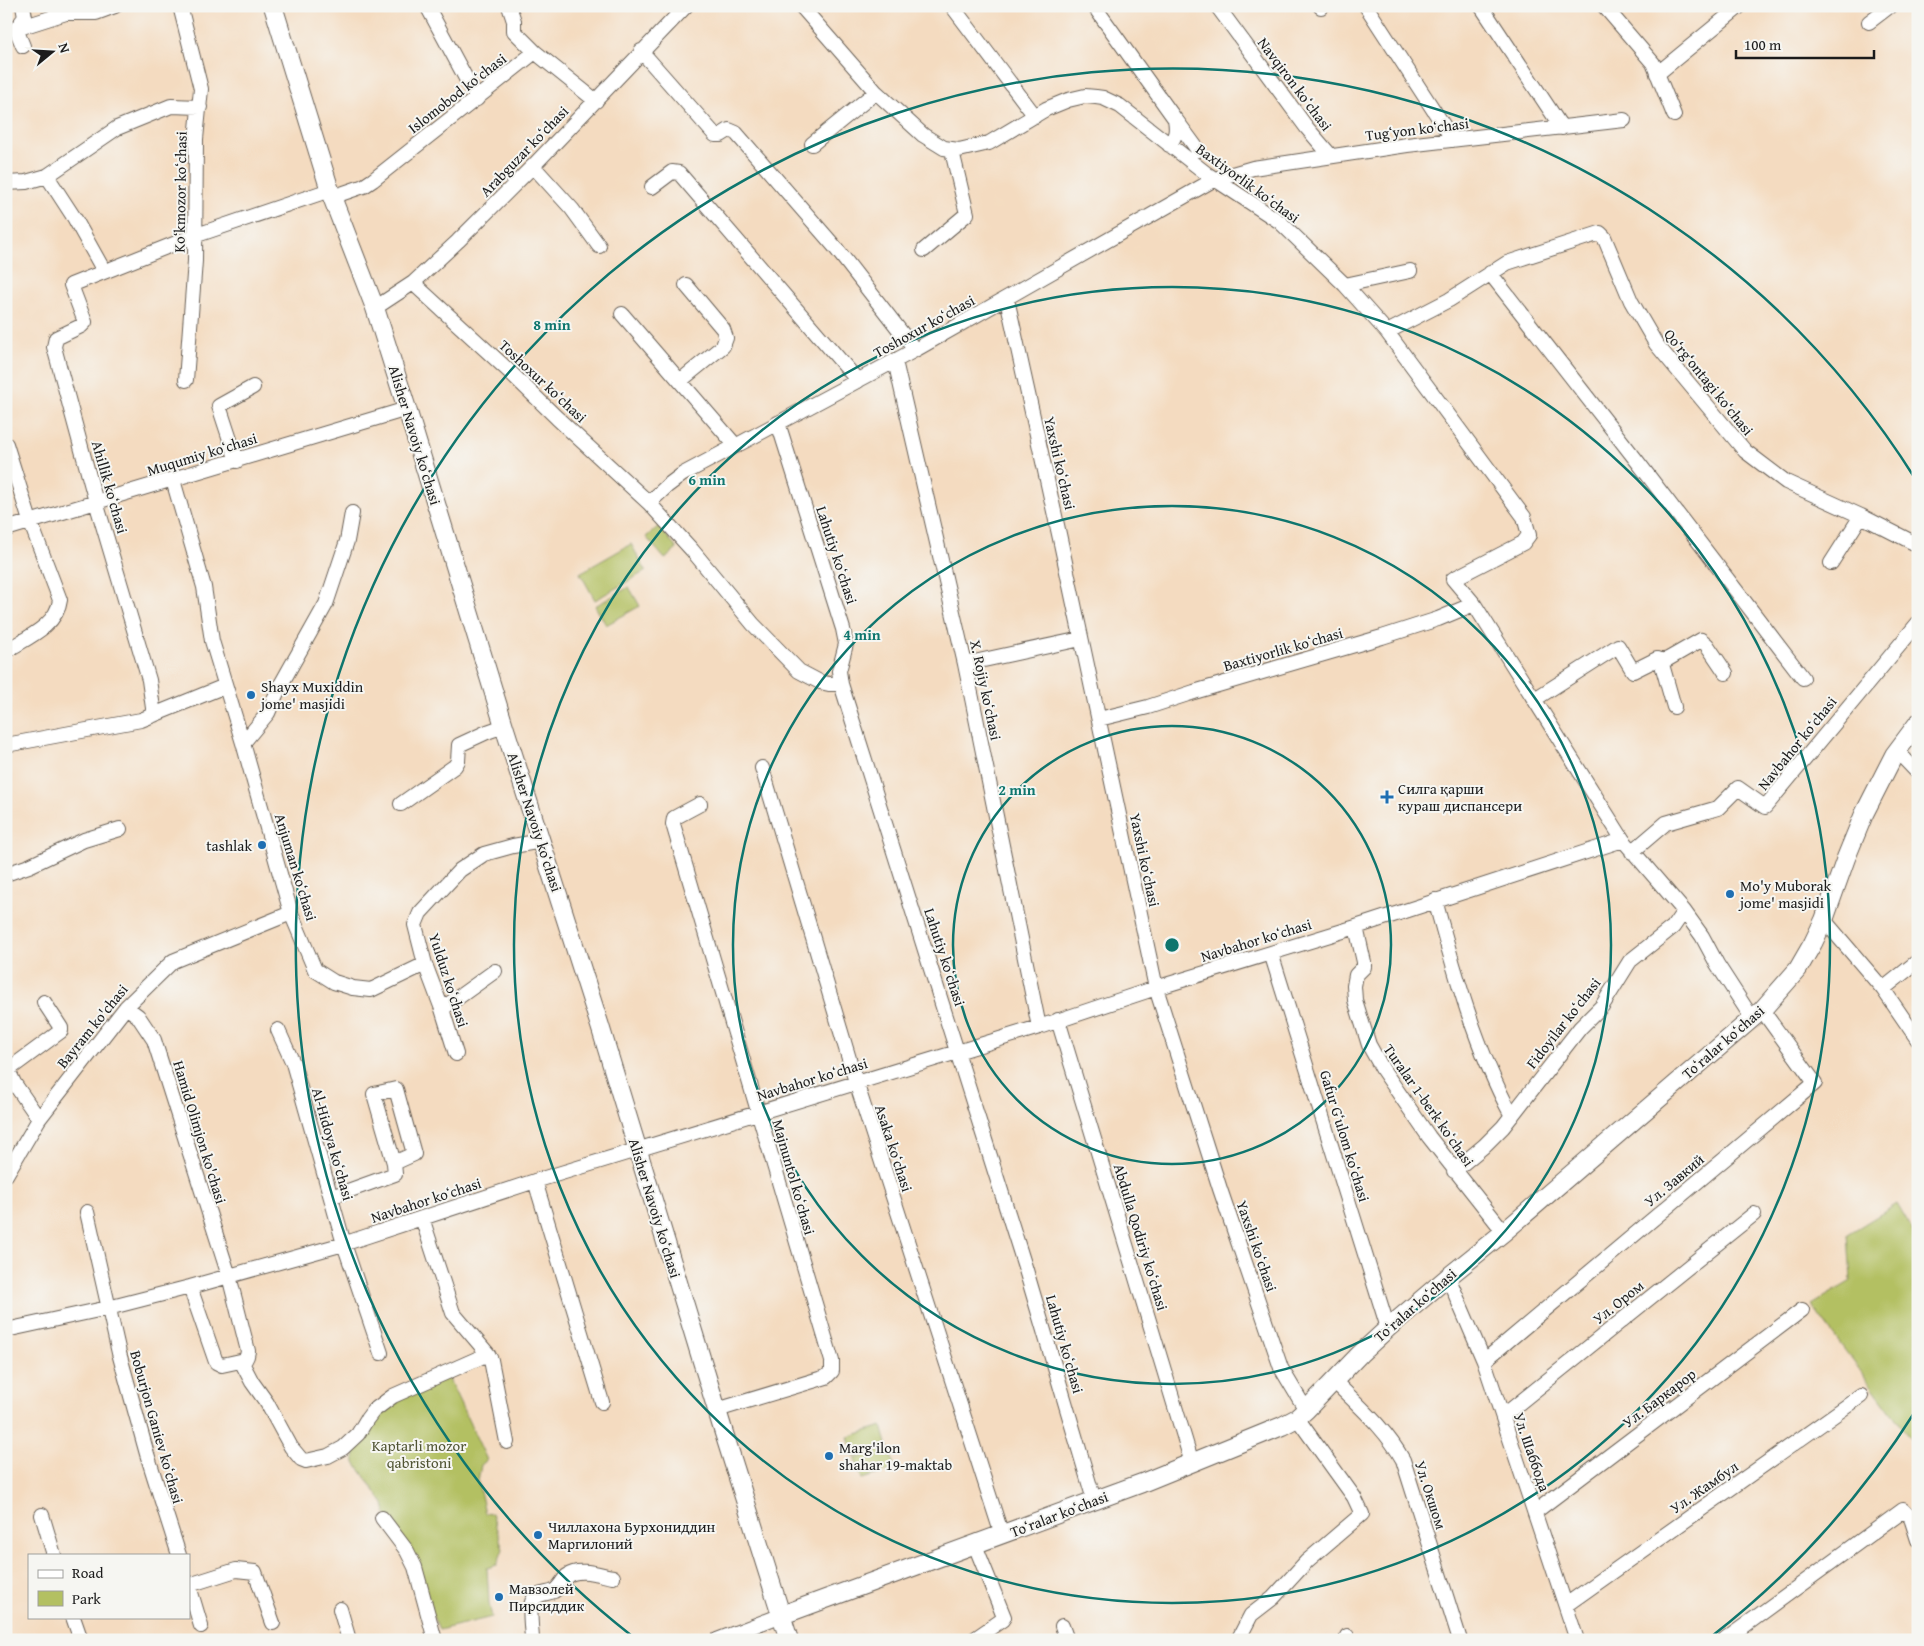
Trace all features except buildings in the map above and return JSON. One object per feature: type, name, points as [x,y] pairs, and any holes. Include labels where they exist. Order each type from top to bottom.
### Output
[{"type":"main road","name":"Alisher Navoiy koʻchasi","points":[[273,6],[331,194],[375,308],[407,409],[789,1640]]},
{"type":"main road","name":"Toʻralar koʻchasi","points":[[782,1615],[1192,1463],[1282,1426],[1301,1414],[1388,1328],[1504,1232],[1757,1014],[1798,969],[1824,920],[1864,814],[1897,751],[1918,723]]},
{"type":"street","points":[[16,29],[25,17],[23,6]]},
{"type":"street","points":[[16,29],[66,13],[96,13],[114,6]]},
{"type":"street","name":"Koʻkmozor koʻchasi","points":[[180,6],[201,90],[196,139],[195,261],[186,380]]},
{"type":"street","points":[[427,6],[477,99]]},
{"type":"street","points":[[509,6],[514,20],[514,31],[535,52],[596,101]]},
{"type":"street","name":"Arabguzar koʻchasi","points":[[375,308],[413,283],[533,166],[686,6]]},
{"type":"street","points":[[801,6],[876,92],[923,135],[934,143],[952,150],[967,214],[924,250]]},
{"type":"street","points":[[952,6],[1035,116]]},
{"type":"street","points":[[1094,6],[1198,150]]},
{"type":"street","name":"Navqiron koʻchasi","points":[[1216,6],[1307,128],[1331,156]]},
{"type":"street","points":[[1366,6],[1453,140]]},
{"type":"street","points":[[1481,6],[1562,128]]},
{"type":"street","points":[[1604,6],[1653,63],[1674,115]]},
{"type":"street","points":[[1657,74],[1740,6]]},
{"type":"street","points":[[1869,22],[1890,6]]},
{"type":"street","points":[[16,29],[23,46]]},
{"type":"street","points":[[641,51],[715,135],[721,135],[729,130],[736,133],[834,247],[915,350]]},
{"type":"street","name":"Islomobod koʻchasi","points":[[71,285],[194,236],[369,183],[535,52]]},
{"type":"street","points":[[812,144],[876,92]]},
{"type":"street","name":"Baxtiyorlik koʻchasi","points":[[952,150],[977,147],[989,143],[1035,116],[1068,100],[1085,96],[1103,98],[1120,106],[1215,179],[1280,222],[1345,285],[1387,332],[1524,517],[1529,535],[1523,543],[1453,579],[1474,604],[1623,840]]},
{"type":"street","points":[[6,183],[26,182],[47,176],[117,128],[171,106],[200,106]]},
{"type":"street","points":[[1169,145],[1175,137],[1177,130],[1175,119]]},
{"type":"street","name":"Tugʻyon koʻchasi","points":[[1215,179],[1253,168],[1331,156],[1624,120]]},
{"type":"street","points":[[533,166],[572,209],[599,246]]},
{"type":"street","points":[[652,188],[669,173],[674,171],[679,173],[858,381]]},
{"type":"street","points":[[47,176],[75,219],[104,271]]},
{"type":"street","name":"Toshoxur koʻchasi","points":[[649,503],[683,474],[1007,299],[1215,179]]},
{"type":"street","name":"Qo‘rg‘ontagi ko‘chasi","points":[[1387,332],[1449,300],[1507,263],[1600,233],[1604,237],[1631,300],[1656,344],[1745,451],[1786,482],[1918,544]]},
{"type":"street","points":[[1345,285],[1410,271]]},
{"type":"street","points":[[1490,273],[1803,678]]},
{"type":"street","name":"Toshoxur koʻchasi","points":[[413,283],[504,365],[557,418],[649,503],[692,550],[753,624],[799,671],[809,678],[820,682],[841,684]]},
{"type":"street","name":"Ahillik koʻchasi","points":[[71,285],[85,322],[81,326],[56,338],[54,347],[96,502],[149,680],[154,715]]},
{"type":"street","points":[[680,381],[723,346],[726,338],[723,330],[686,285]]},
{"type":"street","name":"Yaxshi koʻchasi","points":[[1007,299],[1156,988],[1281,1368],[1301,1414],[1354,1498],[1362,1514],[1307,1561],[1273,1598],[1251,1615],[1238,1640]]},
{"type":"street","points":[[622,314],[736,446]]},
{"type":"street","name":"X. Rojiy koʻchasi","points":[[895,361],[965,664],[1039,1027]]},
{"type":"street","points":[[237,461],[219,406],[253,386]]},
{"type":"street","name":"Muqumiy koʻchasi","points":[[6,529],[407,409]]},
{"type":"street","name":"Lahutiy koʻchasi","points":[[778,424],[844,629],[846,644],[839,671],[841,684],[1026,1270],[1094,1500]]},
{"type":"street","points":[[6,444],[30,522],[60,600],[59,610],[48,624],[6,651]]},
{"type":"street","name":"Anjuman koʻchasi","points":[[173,480],[204,587],[212,641],[291,913],[316,970],[334,982],[353,988],[371,990],[425,964]]},
{"type":"street","points":[[243,743],[268,714],[279,688],[326,604],[347,541],[352,513]]},
{"type":"street","points":[[1831,563],[1861,516]]},
{"type":"street","name":"Baxtiyorlik koʻchasi","points":[[1099,719],[1148,707],[1382,637],[1438,619],[1474,604]]},
{"type":"street","name":"Navbahor koʻchasi","points":[[1632,852],[1666,823],[1718,808],[1738,788],[1765,807],[1918,623]]},
{"type":"street","points":[[965,664],[1081,639]]},
{"type":"street","points":[[1535,699],[1618,646],[1633,671],[1657,659],[1661,661],[1701,640],[1707,645],[1726,673]]},
{"type":"street","points":[[1661,661],[1674,707]]},
{"type":"street","points":[[6,745],[140,720],[225,686]]},
{"type":"street","points":[[401,804],[455,766],[458,761],[459,745],[504,726]]},
{"type":"street","points":[[1897,751],[1918,772]]},
{"type":"street","name":"Asaka koʻchasi","points":[[762,768],[856,1082],[1002,1535]]},
{"type":"street","name":"Majnuntol koʻchasi","points":[[700,804],[674,818],[673,824],[832,1361],[832,1371],[826,1377],[717,1410]]},
{"type":"street","points":[[6,874],[29,866],[84,840],[120,829]]},
{"type":"street","points":[[1623,840],[1684,911],[1702,936],[1721,970],[1757,1014]]},
{"type":"street","name":"Navbahor koʻchasi","points":[[6,1330],[108,1308],[344,1244],[535,1181],[1039,1027],[1623,840]]},
{"type":"street","name":"Yulduz koʻchasi","points":[[456,1054],[425,964],[415,926],[420,913],[460,870],[484,854],[542,841]]},
{"type":"street","points":[[1435,900],[1471,1024],[1499,1093],[1512,1116]]},
{"type":"street","name":"Fidoyilar koʻchasi","points":[[1454,1171],[1484,1146],[1512,1116],[1580,1028],[1602,1006],[1630,962],[1673,927],[1684,911]]},
{"type":"street","name":"Bayram ko'chasi","points":[[6,1174],[39,1119],[126,1007],[173,961],[291,913]]},
{"type":"street","points":[[1824,920],[1883,989],[1918,1040]]},
{"type":"street","name":"Turalar 1-berk koʻchasi","points":[[1356,927],[1364,967],[1356,975],[1354,986],[1355,1000],[1369,1045],[1383,1070],[1454,1171],[1504,1232]]},
{"type":"street","name":"Gafur Gʻulom koʻchasi","points":[[1271,953],[1388,1328]]},
{"type":"street","points":[[1883,989],[1918,961]]},
{"type":"street","points":[[442,1009],[495,971]]},
{"type":"street","points":[[39,1119],[9,1077],[61,1031],[44,1002]]},
{"type":"street","name":"Hamid Olimjon ko'chasi","points":[[126,1007],[138,1016],[154,1040],[229,1276],[248,1351],[246,1358],[241,1361]]},
{"type":"street","name":"Ул. Завкий","points":[[1484,1361],[1815,1083],[1757,1014]]},
{"type":"street","name":"Abdulla Qodiriy koʻchasi","points":[[1058,1020],[1192,1463]]},
{"type":"street","name":"Al-Hidoya koʻchasi","points":[[278,1030],[293,1063],[344,1244],[381,1353]]},
{"type":"street","points":[[331,1197],[395,1174],[394,1163],[374,1094],[396,1089],[414,1154],[394,1163]]},
{"type":"street","points":[[535,1181],[602,1402]]},
{"type":"street","name":"Boburjon Ganiev koʻchasi","points":[[87,1212],[119,1354],[147,1454],[179,1554]]},
{"type":"street","name":"Ул. Ором","points":[[1503,1416],[1754,1214]]},
{"type":"street","points":[[422,1218],[453,1313],[488,1354],[493,1368],[507,1442]]},
{"type":"street","name":"Ул. Шаббода","points":[[1448,1277],[1484,1361],[1577,1640]]},
{"type":"street","points":[[190,1287],[216,1362],[222,1365],[241,1361],[252,1382],[268,1403],[284,1435],[301,1459],[306,1461],[319,1459],[343,1448],[358,1434],[373,1411],[394,1396],[488,1354]]},
{"type":"street","name":"Ул. Баркарор","points":[[1535,1512],[1802,1310]]},
{"type":"street","name":"Ул. Окшом","points":[[1334,1381],[1382,1430],[1403,1460],[1460,1640]]},
{"type":"street","name":"Ул. Жамбул","points":[[1566,1605],[1861,1396]]},
{"type":"street","points":[[1725,1640],[1903,1510],[1914,1516],[1918,1540]]},
{"type":"street","points":[[42,1515],[54,1554]]},
{"type":"street","points":[[382,1518],[407,1551],[415,1567],[435,1640]]},
{"type":"street","points":[[973,1640],[1004,1617],[975,1545]]},
{"type":"street","points":[[190,1586],[236,1570],[253,1570],[258,1574],[273,1623]]},
{"type":"street","points":[[532,1640],[531,1603],[536,1596],[556,1589],[566,1577],[573,1574],[583,1572],[614,1578]]},
{"type":"street","points":[[190,1589],[201,1626]]},
{"type":"street","points":[[340,1609],[349,1640]]},
{"type":"street","name":"Toʻralar koʻchasi","points":[[717,1640],[782,1615]]},
{"type":"street","points":[[73,1618],[81,1640]]},
{"type":"street","points":[[1062,1626],[1067,1640]]},
{"type":"green space","points":[[659,526],[677,549],[665,559],[646,537]]},
{"type":"green space","points":[[631,544],[646,571],[595,600],[580,573]]},
{"type":"green space","points":[[629,587],[640,606],[606,625],[595,606]]},
{"type":"green space","points":[[1897,1204],[1918,1240],[1918,1448],[1811,1305],[1851,1281],[1848,1234]]},
{"type":"green space","name":"Kaptarli mozor qabristoni","points":[[447,1375],[487,1460],[481,1465],[478,1482],[485,1513],[492,1514],[503,1549],[497,1565],[487,1568],[489,1604],[492,1617],[439,1630],[386,1513],[384,1504],[355,1463],[354,1449],[357,1438],[385,1406]]},
{"type":"green space","points":[[882,1426],[888,1447],[854,1457],[848,1437]]},
{"type":"green space","points":[[889,1448],[895,1469],[862,1479],[855,1459]]},
{"type":"place","name":"Shayx Muxiddin jome' masjidi","points":[[251,695]]},
{"type":"place","name":"Силга қарши кураш диспансери","points":[[1387,797]]},
{"type":"place","name":"tashlak","points":[[262,845]]},
{"type":"place","name":"Mo'y Muborak jome' masjidi","points":[[1730,894]]},
{"type":"place","name":"Marg'ilon shahar 19-maktab","points":[[829,1456]]},
{"type":"place","name":"Чиллахона Бурхониддин Маргилоний","points":[[538,1535]]},
{"type":"place","name":"Мавзолей Пирсиддик","points":[[499,1597]]}]
